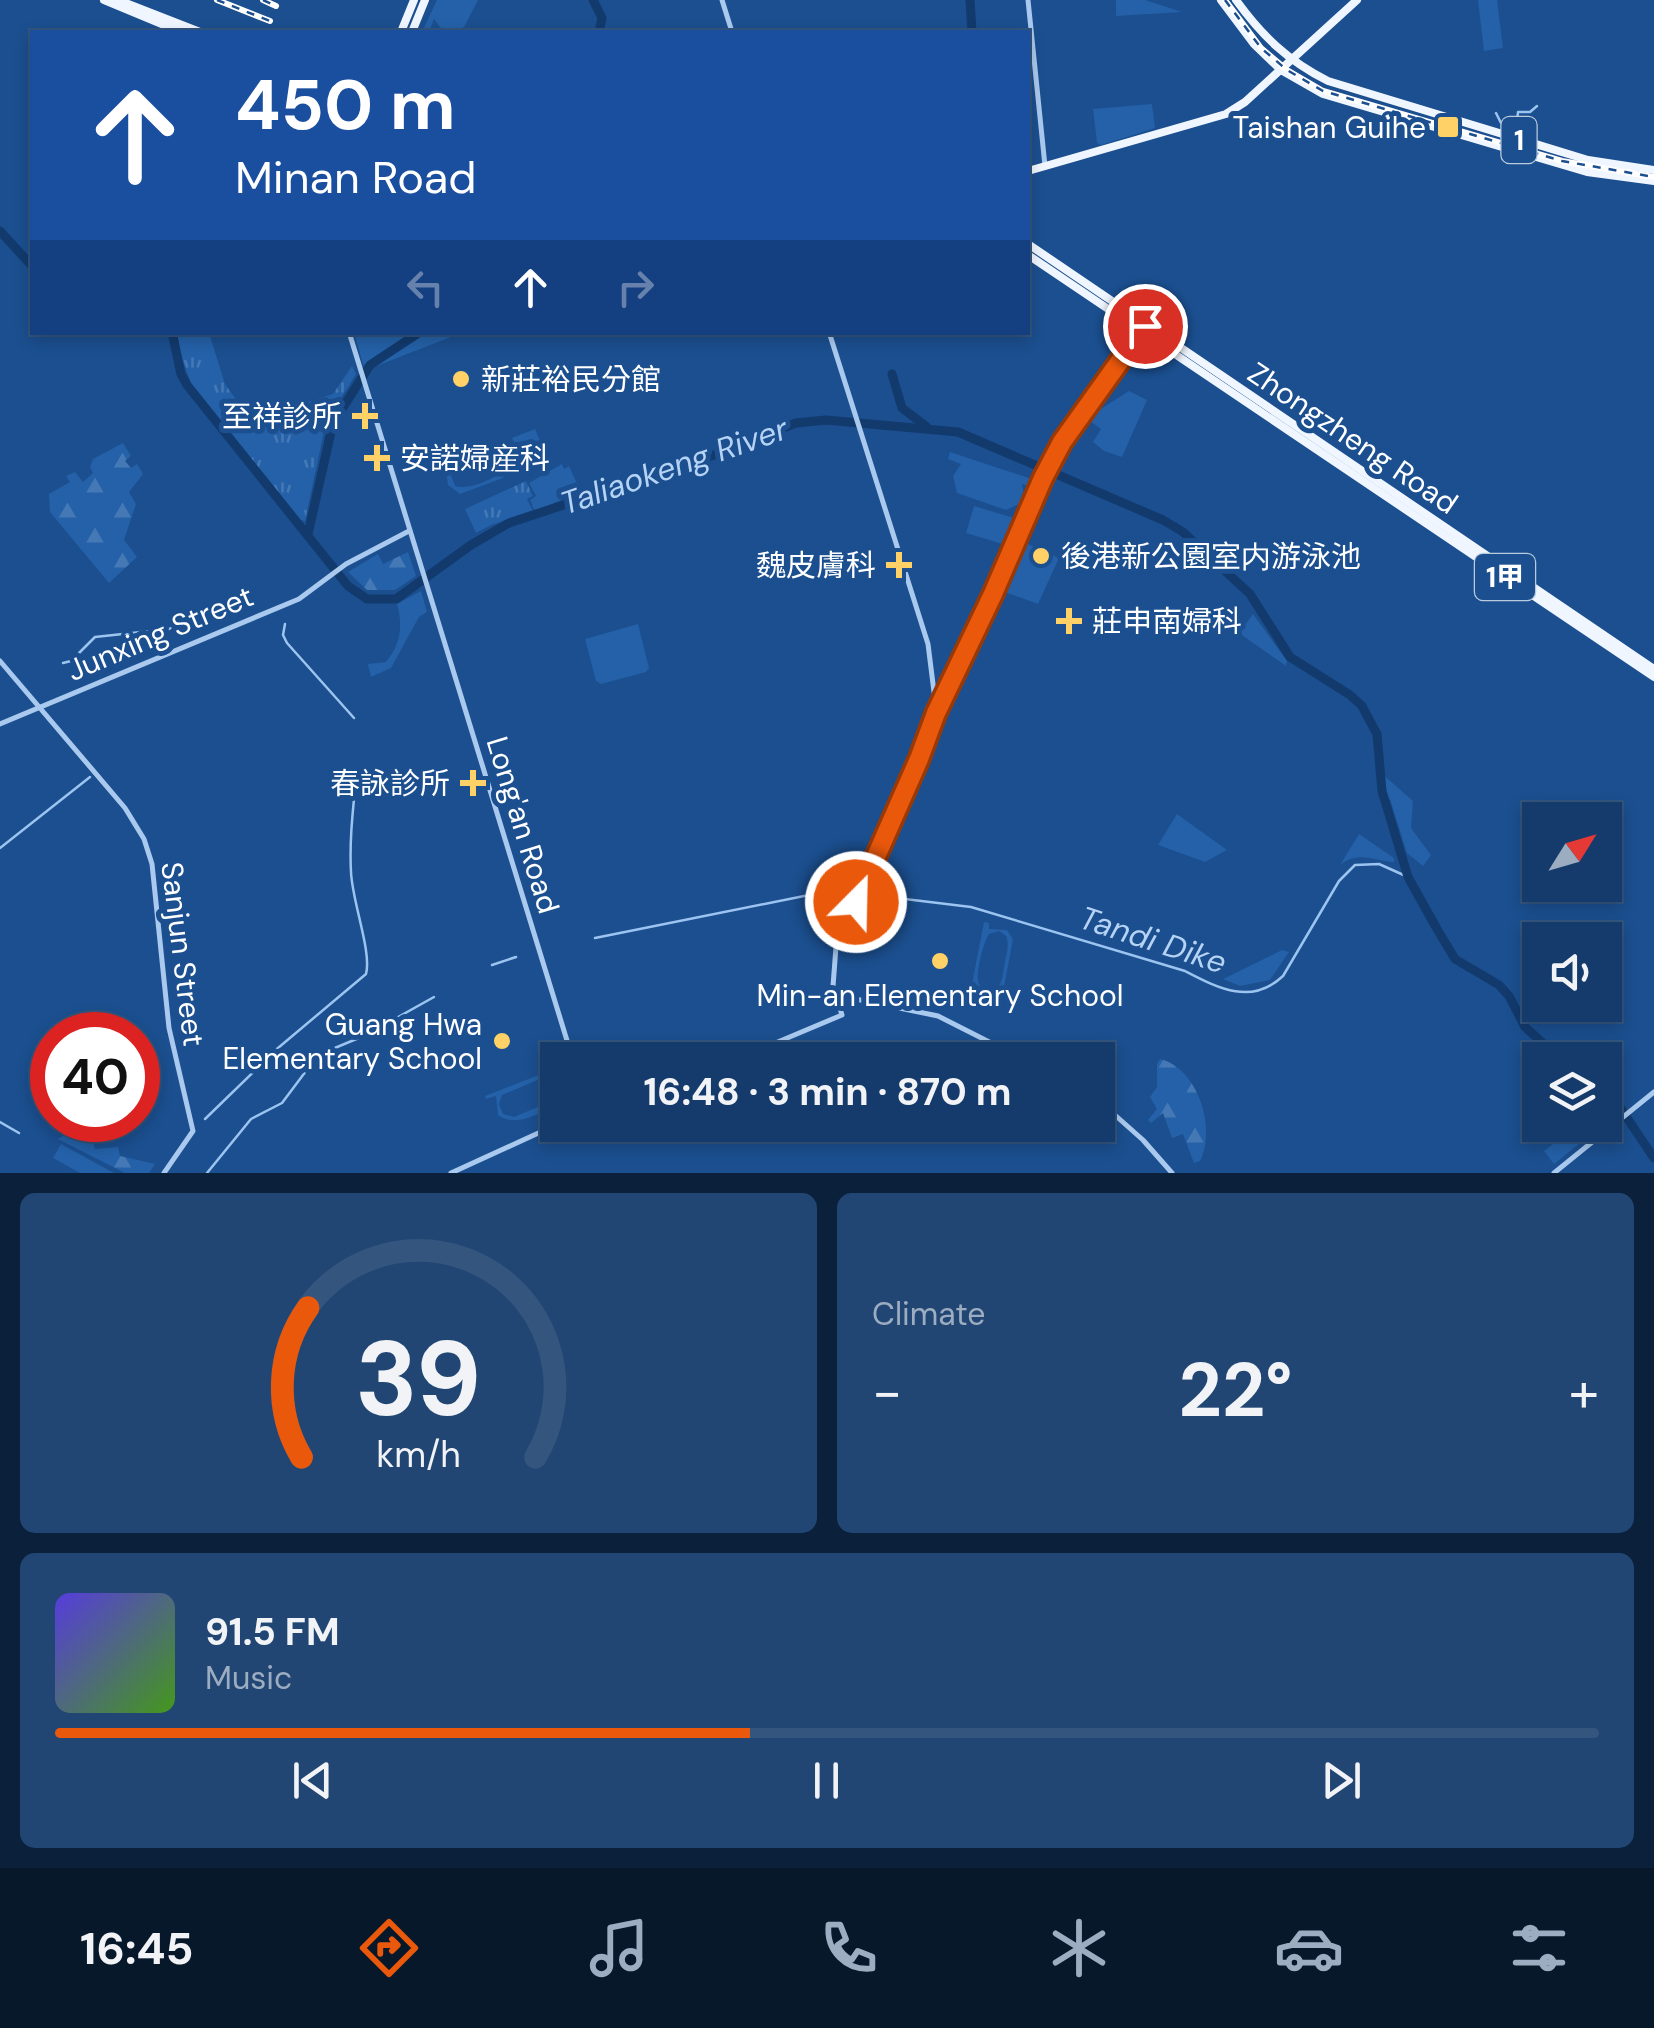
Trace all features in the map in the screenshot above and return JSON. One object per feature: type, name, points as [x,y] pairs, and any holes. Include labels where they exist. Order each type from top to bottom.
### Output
[{"type":"main road","points":[[104,0],[176,30]]},
{"type":"main road","points":[[118,0],[195,30]]},
{"type":"main road","points":[[402,30],[414,0]]},
{"type":"main road","points":[[413,30],[425,0]]},
{"type":"main road","name":"1","points":[[1222,0],[1254,44],[1280,70],[1322,94],[1587,172],[1654,181]]},
{"type":"main road","name":"1","points":[[1236,0],[1257,29],[1290,60],[1342,86],[1588,160],[1654,170]]},
{"type":"main road","points":[[1030,170],[1215,119],[1245,102],[1357,0]]},
{"type":"main road","name":"Zhongzheng Road","points":[[1030,245],[1142,329]]},
{"type":"main road","name":"Zhongzheng Road","points":[[1030,256],[1654,673]]},
{"type":"street","points":[[722,0],[731,30]]},
{"type":"street","points":[[1028,0],[1044,166]]},
{"type":"street","points":[[778,1042],[842,1015],[835,995],[836,947],[936,713],[1058,450],[1142,329]]},
{"type":"street","points":[[351,335],[409,531]]},
{"type":"street","points":[[829,335],[931,654],[936,713]]},
{"type":"street","name":"Junxing Street","points":[[0,724],[299,599],[346,564],[409,531]]},
{"type":"street","name":"Long'an Road","points":[[409,531],[567,1042]]},
{"type":"street","name":"Sanjun Street","points":[[0,661],[135,822],[152,864],[171,1043],[194,1131],[164,1173]]},
{"type":"street","points":[[835,995],[938,1016],[989,1042]]},
{"type":"street","points":[[1554,1173],[1654,1092]]},
{"type":"street","points":[[1115,1115],[1172,1173]]},
{"type":"street","points":[[451,1173],[540,1132]]},
{"type":"green space","points":[[437,0],[478,0],[464,27],[445,30],[434,19],[430,30],[423,30]]},
{"type":"green space","points":[[1116,0],[1145,0],[1182,12],[1116,16]]},
{"type":"green space","points":[[1478,0],[1497,0],[1503,48],[1484,51]]},
{"type":"green space","points":[[1152,104],[1155,128],[1097,143],[1093,109]]},
{"type":"green space","points":[[177,335],[210,335],[225,384],[251,420],[333,394],[352,366],[356,374],[326,422],[305,521],[300,520],[193,388]]},
{"type":"green space","points":[[355,335],[456,335],[374,367],[394,351],[391,347],[364,367]]},
{"type":"green space","points":[[1129,391],[1147,400],[1122,457],[1093,442],[1101,429],[1091,422],[1099,410]]},
{"type":"green space","points":[[535,429],[548,459],[526,469],[512,438]]},
{"type":"green space","points":[[506,440],[508,445],[500,449],[510,466],[503,478],[460,494],[448,485],[446,471],[440,473],[438,469]],"holes":[[[492,452],[506,463],[495,476],[474,485],[455,486],[451,475],[458,466]]]},
{"type":"green space","points":[[123,443],[131,456],[125,461],[131,468],[137,464],[143,474],[129,492],[136,504],[124,540],[137,557],[109,583],[50,512],[49,494],[70,482],[66,476],[75,472],[83,482],[93,473],[93,459]]},
{"type":"green space","points":[[950,452],[1032,479],[1030,487],[1022,484],[1021,503],[1006,510],[957,493],[953,476],[961,464],[948,459]]},
{"type":"green space","points":[[562,464],[564,469],[569,466],[578,492],[535,512],[530,500],[536,496],[529,483]]},
{"type":"green space","points":[[526,481],[533,496],[527,499],[533,511],[476,533],[465,509]]},
{"type":"green space","points":[[974,506],[1014,518],[1006,545],[966,533]]},
{"type":"green space","points":[[1023,542],[1059,558],[1038,604],[999,590],[1018,544]]},
{"type":"green space","points":[[408,552],[416,576],[395,590],[367,590],[348,572],[378,554],[383,564]]},
{"type":"green space","points":[[421,591],[427,612],[419,617],[391,668],[371,677],[368,664],[386,662],[398,642],[397,604]]},
{"type":"green space","points":[[1253,614],[1287,661],[1286,666],[1239,633]]},
{"type":"green space","points":[[638,624],[649,668],[601,684],[596,681],[585,639]]},
{"type":"green space","points":[[1380,772],[1413,801],[1411,828],[1431,855],[1423,866],[1407,853],[1390,799],[1386,800]]},
{"type":"green space","points":[[1177,814],[1227,850],[1205,862],[1158,845]]},
{"type":"green space","points":[[1359,834],[1394,858],[1394,862],[1360,857],[1340,865]]},
{"type":"green space","points":[[984,922],[989,923],[989,929],[1007,930],[1013,939],[1004,987],[994,996],[977,989],[975,995],[970,994]],"holes":[[[999,931],[1006,936],[1001,982],[992,990],[985,989],[979,984],[978,975],[985,944],[989,934]]]},
{"type":"green space","points":[[1282,950],[1289,952],[1270,980],[1240,986],[1223,979]]},
{"type":"green space","points":[[1160,1059],[1185,1074],[1201,1101],[1206,1133],[1200,1161],[1194,1163],[1183,1134],[1172,1138],[1163,1113],[1151,1123],[1148,1120],[1157,1109],[1150,1097],[1157,1087]]},
{"type":"green space","points":[[540,1075],[540,1079],[502,1095],[499,1104],[503,1114],[514,1117],[540,1106],[540,1112],[535,1115],[505,1119],[498,1115],[496,1096],[485,1096]]},
{"type":"green space","points":[[64,1142],[93,1142],[95,1149],[118,1147],[120,1156],[155,1164],[149,1173],[125,1173]]},
{"type":"green space","points":[[1556,1142],[1581,1142],[1554,1164],[1544,1151]]},
{"type":"green space","points":[[61,1144],[114,1173],[80,1173],[53,1158]]},
{"type":"waterway","points":[[593,0],[602,18],[599,30]]},
{"type":"waterway","points":[[970,0],[972,30]]},
{"type":"waterway","points":[[1496,113],[1501,123],[1509,127],[1517,122],[1518,112],[1530,112],[1537,106]]},
{"type":"waterway","name":"Taliaokeng River","points":[[0,231],[30,264]]},
{"type":"waterway","name":"Taliaokeng River","points":[[173,335],[187,385],[348,586],[367,599],[396,599],[509,523],[720,453],[796,423],[826,420],[958,432],[1163,520],[1183,532],[1250,594],[1290,657],[1362,706],[1377,734],[1382,791],[1408,877],[1455,959],[1499,985],[1525,1027],[1542,1042]]},
{"type":"waterway","points":[[308,534],[333,423],[370,365],[415,335]]},
{"type":"waterway","points":[[892,374],[902,408],[927,427]]},
{"type":"waterway","points":[[63,663],[71,661],[95,637],[169,629],[197,615]]},
{"type":"waterway","points":[[285,624],[283,635],[287,643],[354,718]]},
{"type":"waterway","points":[[205,1119],[278,1048],[366,974],[366,953],[351,872],[357,768]]},
{"type":"waterway","points":[[0,848],[90,777]]},
{"type":"waterway","name":"Tandi Dike","points":[[880,896],[971,907],[1185,971],[1222,988],[1247,992],[1271,985],[1283,976],[1339,881],[1355,865],[1379,864],[1408,877]]},
{"type":"waterway","name":"Tandi Dike","points":[[595,938],[819,893],[846,893]]},
{"type":"waterway","name":"Tandi Dike","points":[[492,965],[516,957]]},
{"type":"waterway","name":"Tandi Dike","points":[[207,1173],[251,1119],[282,1103],[318,1055],[366,1035],[434,997]]},
{"type":"waterway","name":"Taliaokeng River","points":[[1622,1110],[1654,1158]]},
{"type":"waterway","name":"Tandi Dike","points":[[0,1122],[19,1133]]},
{"type":"railway","points":[[217,0],[270,21]]},
{"type":"railway","points":[[263,0],[276,6]]},
{"type":"railway","points":[[1225,0],[1261,48],[1287,70],[1323,91],[1562,161],[1654,177]]},
{"type":"place","name":"Taishan Guihe","points":[[1448,127]]},
{"type":"place","name":"新莊裕民分館","points":[[461,379]]},
{"type":"place","name":"至祥診所","points":[[365,416]]},
{"type":"place","name":"安諾婦産科","points":[[377,458]]},
{"type":"place","name":"後港新公園室内游泳池","points":[[1041,556]]},
{"type":"place","name":"魏皮膚科","points":[[899,565]]},
{"type":"place","name":"莊申南婦科","points":[[1069,621]]},
{"type":"place","name":"春詠診所","points":[[473,783]]},
{"type":"place","name":"Min-an Elementary School","points":[[940,961]]},
{"type":"place","name":"Guang Hwa Elementary School","points":[[502,1041]]},
{"type":"route","points":[[856,902],[936,713],[1043,478],[1062,442],[1145,326]]}]
